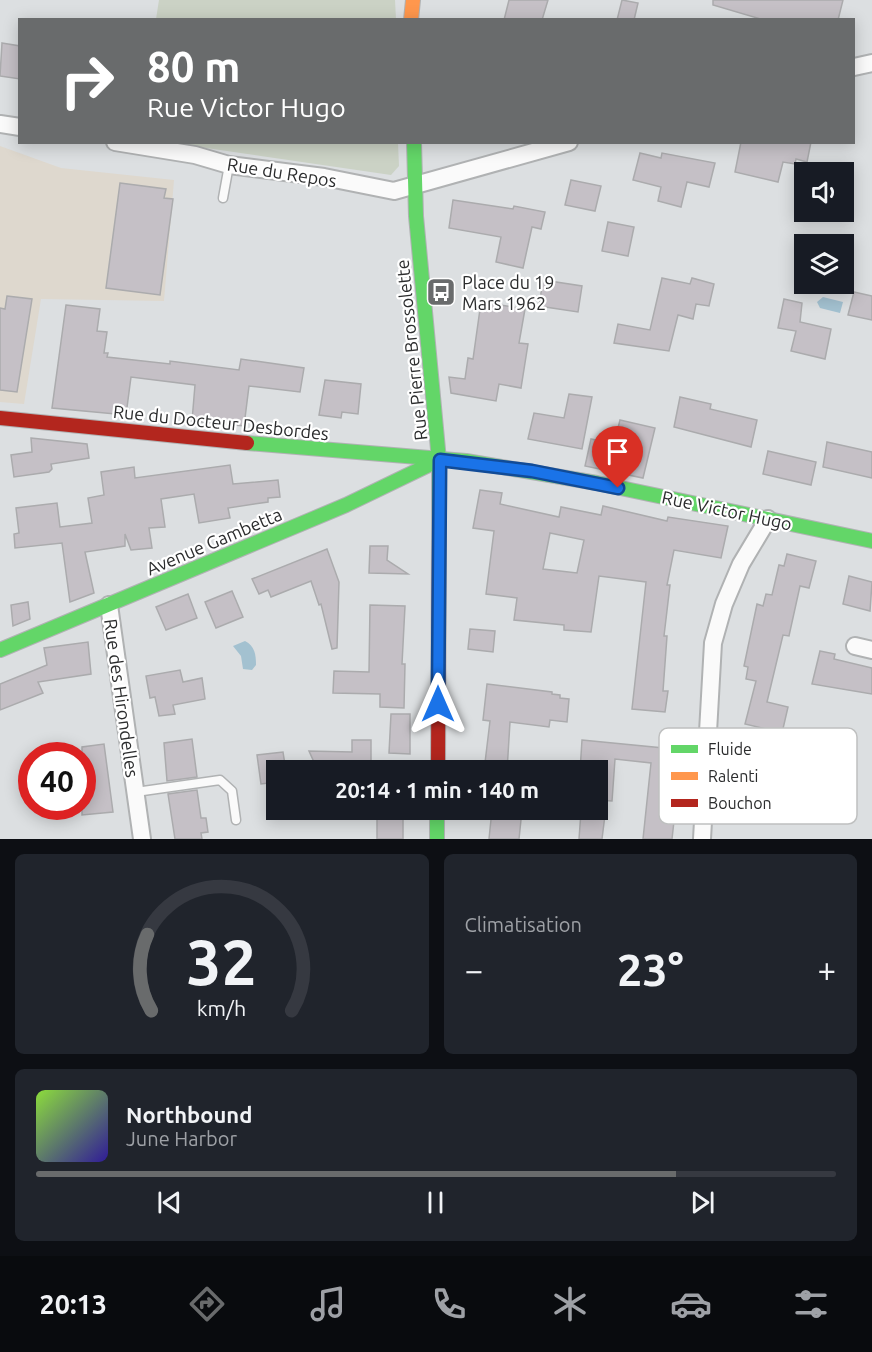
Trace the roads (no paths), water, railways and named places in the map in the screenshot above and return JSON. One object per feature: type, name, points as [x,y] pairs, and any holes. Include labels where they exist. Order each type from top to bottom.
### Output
[{"type":"street","points":[[411,18],[413,0]]},
{"type":"street","points":[[855,68],[872,63]]},
{"type":"street","points":[[0,124],[18,127]]},
{"type":"street","name":"Rue du Repos","points":[[126,144],[195,156],[229,165],[324,177],[394,191],[562,144]]},
{"type":"street","name":"Rue Pierre Brossolette","points":[[414,144],[414,187],[440,460],[438,760]]},
{"type":"street","name":"Rue du Docteur Desbordes","points":[[0,418],[440,460]]},
{"type":"street","name":"Rue Victor Hugo","points":[[440,460],[532,471],[872,541]]},
{"type":"street","name":"Avenue Gambetta","points":[[0,650],[346,505],[440,460]]},
{"type":"street","points":[[708,728],[713,643],[723,604],[741,564],[768,519]]},
{"type":"street","name":"Rue des Hirondelles","points":[[109,605],[142,839]]},
{"type":"street","points":[[855,646],[872,650]]},
{"type":"street","points":[[437,820],[437,839]]},
{"type":"street","points":[[702,839],[703,824]]},
{"type":"lane","points":[[223,198],[229,165]]},
{"type":"lane","name":"Rue des Hirondelles","points":[[136,792],[220,780],[232,791],[236,820]]},
{"type":"water","points":[[823,297],[843,302],[840,313],[820,308],[817,302]]},
{"type":"water","points":[[245,641],[251,645],[255,654],[256,665],[252,670],[243,669],[241,656],[233,646]]},
{"type":"place","name":"Place du 19 Mars 1962","points":[[441,292]]}]
